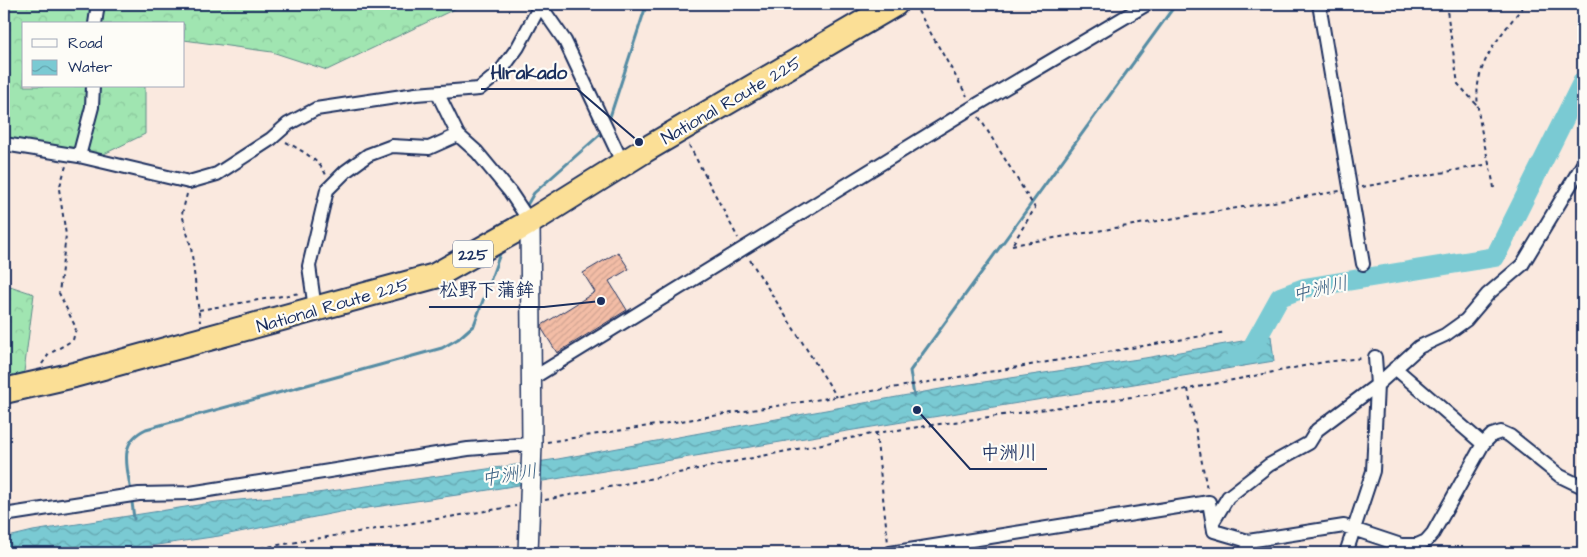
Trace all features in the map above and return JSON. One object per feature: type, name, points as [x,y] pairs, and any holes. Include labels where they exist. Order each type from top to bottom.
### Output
[{"type":"highway","name":"National Route 225","points":[[4,391],[83,372],[314,300],[435,276],[530,222],[681,129],[895,4]]},
{"type":"street","points":[[94,22],[98,4]]},
{"type":"street","points":[[533,378],[744,250],[973,107],[1147,4]]},
{"type":"street","points":[[1319,4],[1363,264]]},
{"type":"street","points":[[4,144],[74,155],[189,182],[217,174],[275,135],[288,124],[316,109],[416,94],[438,94],[479,89],[500,72],[518,47],[540,5],[565,41],[624,164]]},
{"type":"street","points":[[74,155],[92,107],[93,88]]},
{"type":"street","points":[[438,94],[458,135],[477,152],[530,222],[533,378],[528,553]]},
{"type":"street","points":[[314,300],[309,266],[320,213],[327,190],[346,171],[368,155],[392,146],[429,148],[458,135]]},
{"type":"street","points":[[1213,522],[1228,497],[1269,464],[1309,443],[1317,430],[1377,385],[1419,347],[1445,335],[1466,320],[1488,294],[1522,265],[1583,164]]},
{"type":"street","points":[[1570,186],[1583,181]]},
{"type":"street","points":[[1346,553],[1374,471],[1377,385],[1375,357]]},
{"type":"street","points":[[1395,368],[1483,444]]},
{"type":"street","points":[[889,549],[1209,502],[1214,531],[1247,547],[1344,526],[1401,545],[1417,545],[1426,541],[1434,534],[1483,444],[1492,435],[1501,432],[1510,436],[1560,476],[1583,487]]},
{"type":"street","points":[[4,514],[139,494],[190,493],[468,449],[532,447]]},
{"type":"path","points":[[914,4],[973,107],[1035,208],[1012,245],[1490,164]]},
{"type":"path","points":[[1446,4],[1458,84],[1477,105]]},
{"type":"path","points":[[1494,188],[1477,105],[1479,78],[1502,34],[1525,4]]},
{"type":"path","points":[[681,129],[744,250],[836,397]]},
{"type":"path","points":[[275,135],[303,152],[324,170],[331,186]]},
{"type":"path","points":[[27,385],[49,354],[73,340],[76,328],[59,293],[66,235],[59,189],[74,155]]},
{"type":"path","points":[[189,182],[182,214],[191,247],[200,325]]},
{"type":"path","points":[[199,310],[314,300]]},
{"type":"path","points":[[532,447],[1226,332]]},
{"type":"path","points":[[230,553],[531,499],[876,433],[1188,389],[1324,362],[1375,357]]},
{"type":"path","points":[[1188,389],[1209,502]]},
{"type":"path","points":[[876,433],[889,549]]},
{"type":"green space","points":[[4,4],[465,4],[327,70],[272,52],[185,40],[185,22],[22,22],[22,88],[145,88],[145,134],[102,155],[4,145]]},
{"type":"green space","points":[[4,284],[34,294],[24,372],[4,383]]},
{"type":"water","points":[[1271,336],[1274,361],[464,494],[340,512],[219,536],[102,553],[4,553],[4,538],[33,531],[217,502],[317,493],[558,459],[957,386],[1145,358]]},
{"type":"building","points":[[618,252],[629,269],[609,281],[627,310],[557,353],[542,329],[542,325],[595,292],[583,273]]},
{"type":"waterway","points":[[608,123],[645,9],[650,4]]},
{"type":"waterway","points":[[914,396],[910,371],[1176,4]]},
{"type":"waterway","name":"中洲川","points":[[1238,355],[1249,353],[1280,297],[1304,288],[1495,257],[1583,81]]},
{"type":"waterway","points":[[527,205],[534,193],[604,131]]},
{"type":"waterway","points":[[131,492],[126,456],[131,441],[137,434],[146,429],[442,348],[458,339],[474,325],[501,251]]},
{"type":"waterway","points":[[132,502],[134,519]]},
{"type":"place","name":"HIrakado","points":[[639,142]]},
{"type":"place","name":"松野下蒲鉾","points":[[601,301]]},
{"type":"place","name":"中洲川","points":[[917,410]]}]
